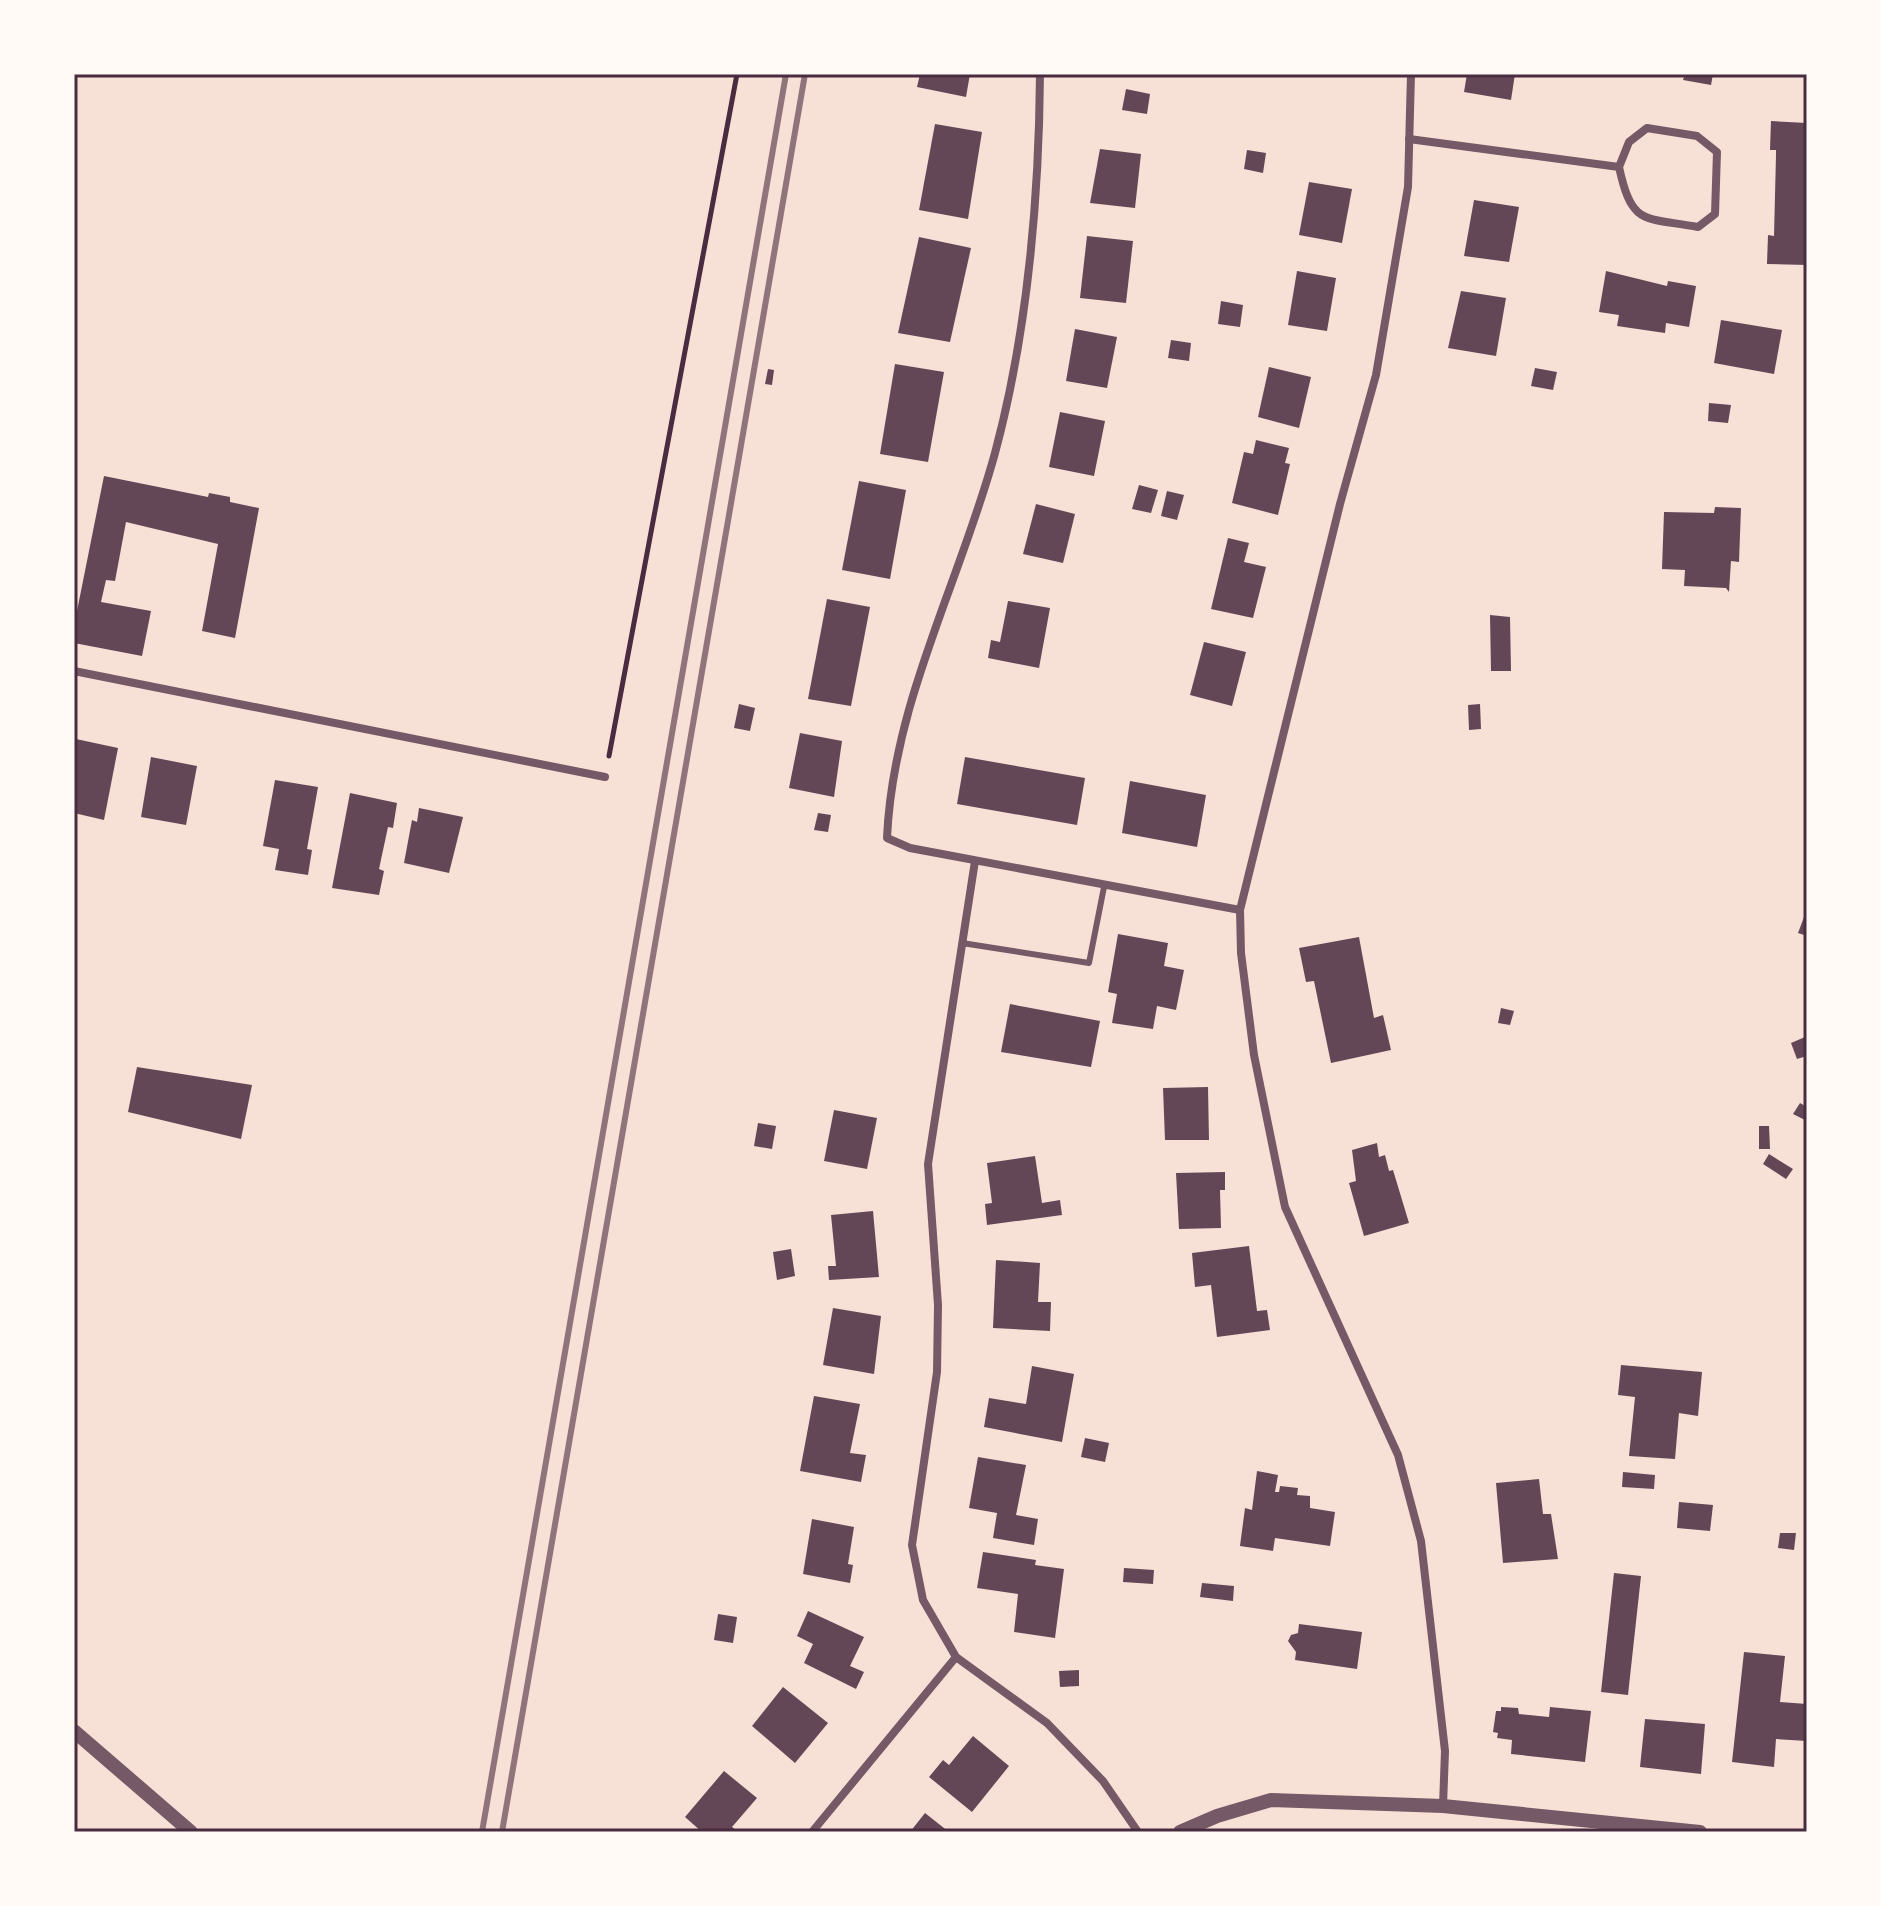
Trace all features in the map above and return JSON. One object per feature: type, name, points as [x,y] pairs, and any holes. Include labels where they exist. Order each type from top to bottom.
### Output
[{"type":"street","points":[[1040,74],[1038,181],[1020,336],[995,453],[913,690],[888,813],[887,838],[910,848],[1104,887],[1240,910]]},
{"type":"street","points":[[1411,74],[1408,187],[1376,375],[1340,504],[1240,910],[1241,953],[1254,1055],[1285,1207],[1398,1455],[1421,1541],[1445,1751],[1443,1806]]},
{"type":"street","points":[[1647,128],[1697,136],[1717,152],[1715,214],[1698,227],[1646,218],[1627,203],[1619,167],[1629,142],[1647,128]]},
{"type":"street","points":[[1409,139],[1619,167]]},
{"type":"street","points":[[74,671],[605,777]]},
{"type":"street","points":[[975,861],[928,1164],[938,1305],[937,1372],[912,1545],[923,1600],[956,1657],[1047,1723],[1103,1781],[1138,1832]]},
{"type":"street","points":[[812,1832],[956,1657]]},
{"type":"street","points":[[74,1731],[191,1832]]},
{"type":"street","points":[[1180,1832],[1217,1816],[1271,1800],[1443,1806],[1700,1832]]},
{"type":"lane","points":[[962,943],[1089,963],[1104,887]]},
{"type":"path","points":[[605,777],[737,74]]},
{"type":"building","points":[[920,74],[970,74],[966,97],[917,87]]},
{"type":"building","points":[[1467,74],[1515,74],[1511,100],[1464,92]]},
{"type":"building","points":[[1685,74],[1713,74],[1711,85],[1683,80]]},
{"type":"building","points":[[1126,89],[1150,94],[1147,114],[1122,110]]},
{"type":"building","points":[[1771,121],[1807,123],[1807,265],[1767,264],[1768,235],[1774,236],[1776,150],[1770,150]]},
{"type":"building","points":[[935,124],[982,132],[968,219],[919,210]]},
{"type":"building","points":[[1100,149],[1141,154],[1135,208],[1090,203]]},
{"type":"building","points":[[1247,150],[1266,153],[1263,173],[1244,169]]},
{"type":"building","points":[[1309,182],[1352,189],[1342,243],[1299,235]]},
{"type":"building","points":[[1474,200],[1519,207],[1509,262],[1464,256]]},
{"type":"building","points":[[1087,236],[1133,241],[1126,303],[1080,298]]},
{"type":"building","points":[[919,237],[971,248],[950,342],[898,333]]},
{"type":"building","points":[[1297,271],[1336,278],[1327,331],[1288,325]]},
{"type":"building","points":[[1606,271],[1667,286],[1668,281],[1696,286],[1689,327],[1666,323],[1665,333],[1617,326],[1619,315],[1599,312]]},
{"type":"building","points":[[1461,291],[1506,298],[1496,356],[1448,348]]},
{"type":"building","points":[[1221,301],[1243,305],[1240,327],[1218,324]]},
{"type":"building","points":[[1721,320],[1782,330],[1774,374],[1714,363]]},
{"type":"building","points":[[1075,329],[1117,337],[1107,388],[1066,381]]},
{"type":"building","points":[[1171,340],[1191,343],[1189,361],[1168,358]]},
{"type":"building","points":[[895,364],[944,372],[928,462],[880,454]]},
{"type":"building","points":[[1269,367],[1311,377],[1299,428],[1258,417]]},
{"type":"building","points":[[1535,368],[1557,372],[1553,390],[1531,386]]},
{"type":"building","points":[[768,369],[774,370],[772,385],[765,384]]},
{"type":"building","points":[[1709,403],[1731,405],[1728,423],[1708,421]]},
{"type":"building","points":[[1060,412],[1105,421],[1094,476],[1049,467]]},
{"type":"building","points":[[1256,440],[1289,448],[1285,463],[1290,464],[1278,515],[1232,503],[1244,452],[1253,454]]},
{"type":"building","points":[[104,476],[208,497],[209,493],[230,497],[230,502],[259,508],[235,638],[202,631],[218,544],[126,522],[115,581],[106,580],[101,602],[151,611],[142,656],[74,643],[74,626]]},
{"type":"building","points":[[859,481],[906,490],[890,579],[842,570]]},
{"type":"building","points":[[1139,485],[1158,490],[1151,513],[1132,509]]},
{"type":"building","points":[[1167,491],[1184,495],[1177,520],[1161,516]]},
{"type":"building","points":[[1036,504],[1075,514],[1063,563],[1023,554]]},
{"type":"building","points":[[1715,507],[1741,508],[1739,562],[1731,561],[1729,592],[1726,588],[1684,586],[1685,570],[1662,569],[1664,512],[1714,513]]},
{"type":"building","points":[[1228,538],[1249,543],[1244,562],[1266,567],[1253,618],[1211,609]]},
{"type":"building","points":[[827,599],[870,607],[851,706],[808,699]]},
{"type":"building","points":[[1008,601],[1050,608],[1039,668],[988,658],[991,640],[1000,642]]},
{"type":"building","points":[[1490,615],[1510,617],[1511,671],[1491,671]]},
{"type":"building","points":[[1204,642],[1246,652],[1232,706],[1190,695]]},
{"type":"building","points":[[739,704],[755,708],[750,731],[734,728]]},
{"type":"building","points":[[1480,704],[1481,729],[1469,730],[1468,705]]},
{"type":"building","points":[[800,733],[842,741],[834,797],[789,788]]},
{"type":"building","points":[[76,739],[118,748],[104,820],[74,813]]},
{"type":"building","points":[[151,757],[197,766],[186,825],[141,817]]},
{"type":"building","points":[[965,757],[1085,778],[1077,825],[957,804]]},
{"type":"building","points":[[275,780],[318,787],[307,849],[312,850],[308,875],[275,870],[279,849],[263,846]]},
{"type":"building","points":[[1130,781],[1206,795],[1197,847],[1122,833]]},
{"type":"building","points":[[350,793],[397,803],[393,828],[388,827],[379,869],[384,871],[379,895],[332,888]]},
{"type":"building","points":[[419,808],[463,817],[449,873],[404,863],[412,820],[417,822]]},
{"type":"building","points":[[818,813],[831,815],[828,832],[814,830]]},
{"type":"building","points":[[1807,909],[1807,936],[1798,933]]},
{"type":"building","points":[[1118,934],[1168,943],[1164,966],[1184,970],[1176,1010],[1157,1006],[1153,1029],[1112,1023],[1117,994],[1108,992]]},
{"type":"building","points":[[1359,937],[1374,1018],[1383,1015],[1391,1050],[1331,1063],[1314,981],[1306,982],[1299,948]]},
{"type":"building","points":[[1010,1004],[1100,1021],[1091,1067],[1001,1052]]},
{"type":"building","points":[[1501,1008],[1514,1011],[1510,1025],[1498,1023]]},
{"type":"building","points":[[1805,1037],[1807,1056],[1797,1059],[1791,1043]]},
{"type":"building","points":[[137,1067],[252,1085],[241,1139],[128,1112]]},
{"type":"building","points":[[1208,1087],[1209,1140],[1165,1140],[1163,1088]]},
{"type":"building","points":[[1800,1103],[1807,1107],[1807,1121],[1793,1114]]},
{"type":"building","points":[[834,1110],[877,1118],[867,1169],[824,1161]]},
{"type":"building","points":[[758,1123],[776,1126],[772,1149],[754,1146]]},
{"type":"building","points":[[1759,1126],[1769,1126],[1770,1149],[1759,1149]]},
{"type":"building","points":[[1377,1143],[1379,1157],[1385,1155],[1389,1171],[1393,1170],[1409,1223],[1364,1236],[1349,1183],[1356,1181],[1352,1150]]},
{"type":"building","points":[[1769,1154],[1793,1169],[1786,1179],[1763,1164]]},
{"type":"building","points":[[1035,1156],[1042,1203],[1060,1200],[1062,1215],[987,1225],[985,1204],[992,1203],[987,1163]]},
{"type":"building","points":[[1225,1172],[1225,1190],[1220,1190],[1221,1228],[1179,1229],[1176,1173]]},
{"type":"building","points":[[873,1211],[879,1277],[829,1280],[828,1266],[836,1266],[831,1215]]},
{"type":"building","points":[[1249,1246],[1257,1311],[1267,1310],[1270,1330],[1217,1337],[1211,1285],[1195,1287],[1192,1253]]},
{"type":"building","points":[[791,1249],[795,1276],[777,1280],[773,1252]]},
{"type":"building","points":[[996,1260],[1040,1263],[1038,1302],[1051,1302],[1050,1331],[993,1328]]},
{"type":"building","points":[[833,1308],[881,1316],[874,1374],[823,1365]]},
{"type":"building","points":[[1621,1365],[1702,1372],[1698,1416],[1679,1413],[1675,1459],[1629,1456],[1635,1397],[1618,1395]]},
{"type":"building","points":[[1032,1366],[1074,1374],[1062,1442],[984,1427],[989,1398],[1026,1404]]},
{"type":"building","points":[[814,1396],[860,1404],[850,1453],[866,1455],[861,1482],[800,1471]]},
{"type":"building","points":[[1085,1438],[1109,1443],[1105,1462],[1081,1457]]},
{"type":"building","points":[[978,1457],[1026,1465],[1016,1515],[1038,1519],[1034,1545],[993,1538],[997,1513],[969,1508]]},
{"type":"building","points":[[1257,1471],[1278,1475],[1275,1492],[1279,1492],[1280,1486],[1298,1488],[1297,1495],[1310,1496],[1310,1508],[1335,1512],[1330,1546],[1275,1538],[1273,1551],[1240,1546],[1245,1508],[1252,1510]]},
{"type":"building","points":[[1623,1472],[1655,1475],[1654,1489],[1622,1487]]},
{"type":"building","points":[[1539,1479],[1543,1514],[1551,1514],[1558,1559],[1503,1563],[1496,1483]]},
{"type":"building","points":[[1679,1502],[1713,1505],[1710,1531],[1677,1528]]},
{"type":"building","points":[[812,1519],[854,1527],[848,1564],[853,1565],[850,1583],[803,1574]]},
{"type":"building","points":[[1780,1533],[1796,1533],[1794,1550],[1778,1548]]},
{"type":"building","points":[[983,1552],[1036,1560],[1035,1565],[1064,1569],[1055,1638],[1014,1632],[1018,1594],[977,1588]]},
{"type":"building","points":[[1124,1568],[1154,1570],[1153,1584],[1123,1582]]},
{"type":"building","points":[[1614,1573],[1641,1576],[1628,1695],[1601,1692]]},
{"type":"building","points":[[1202,1583],[1234,1586],[1233,1601],[1200,1597]]},
{"type":"building","points":[[808,1611],[864,1637],[850,1666],[864,1672],[856,1689],[804,1663],[813,1644],[797,1636]]},
{"type":"building","points":[[718,1614],[737,1617],[733,1643],[714,1640]]},
{"type":"building","points":[[1299,1624],[1362,1632],[1357,1669],[1295,1660],[1296,1652],[1288,1641],[1291,1635],[1298,1633]]},
{"type":"building","points":[[1744,1652],[1785,1656],[1780,1702],[1807,1704],[1807,1741],[1776,1739],[1774,1767],[1732,1762]]},
{"type":"building","points":[[1079,1670],[1079,1686],[1060,1687],[1059,1671]]},
{"type":"building","points":[[783,1687],[828,1723],[795,1763],[752,1726]]},
{"type":"building","points":[[1501,1707],[1518,1708],[1519,1714],[1549,1717],[1550,1707],[1591,1711],[1585,1762],[1511,1754],[1512,1740],[1497,1738],[1498,1733],[1493,1732],[1496,1711],[1501,1711]]},
{"type":"building","points":[[1645,1719],[1705,1724],[1701,1774],[1640,1767]]},
{"type":"building","points":[[973,1736],[1009,1766],[972,1812],[929,1777],[943,1760],[949,1765]]},
{"type":"building","points":[[724,1771],[757,1798],[732,1827],[739,1832],[702,1832],[685,1817]]},
{"type":"building","points":[[925,1813],[949,1832],[910,1832]]},
{"type":"railway","points":[[482,1832],[786,74]]},
{"type":"railway","points":[[502,1832],[805,74]]}]
